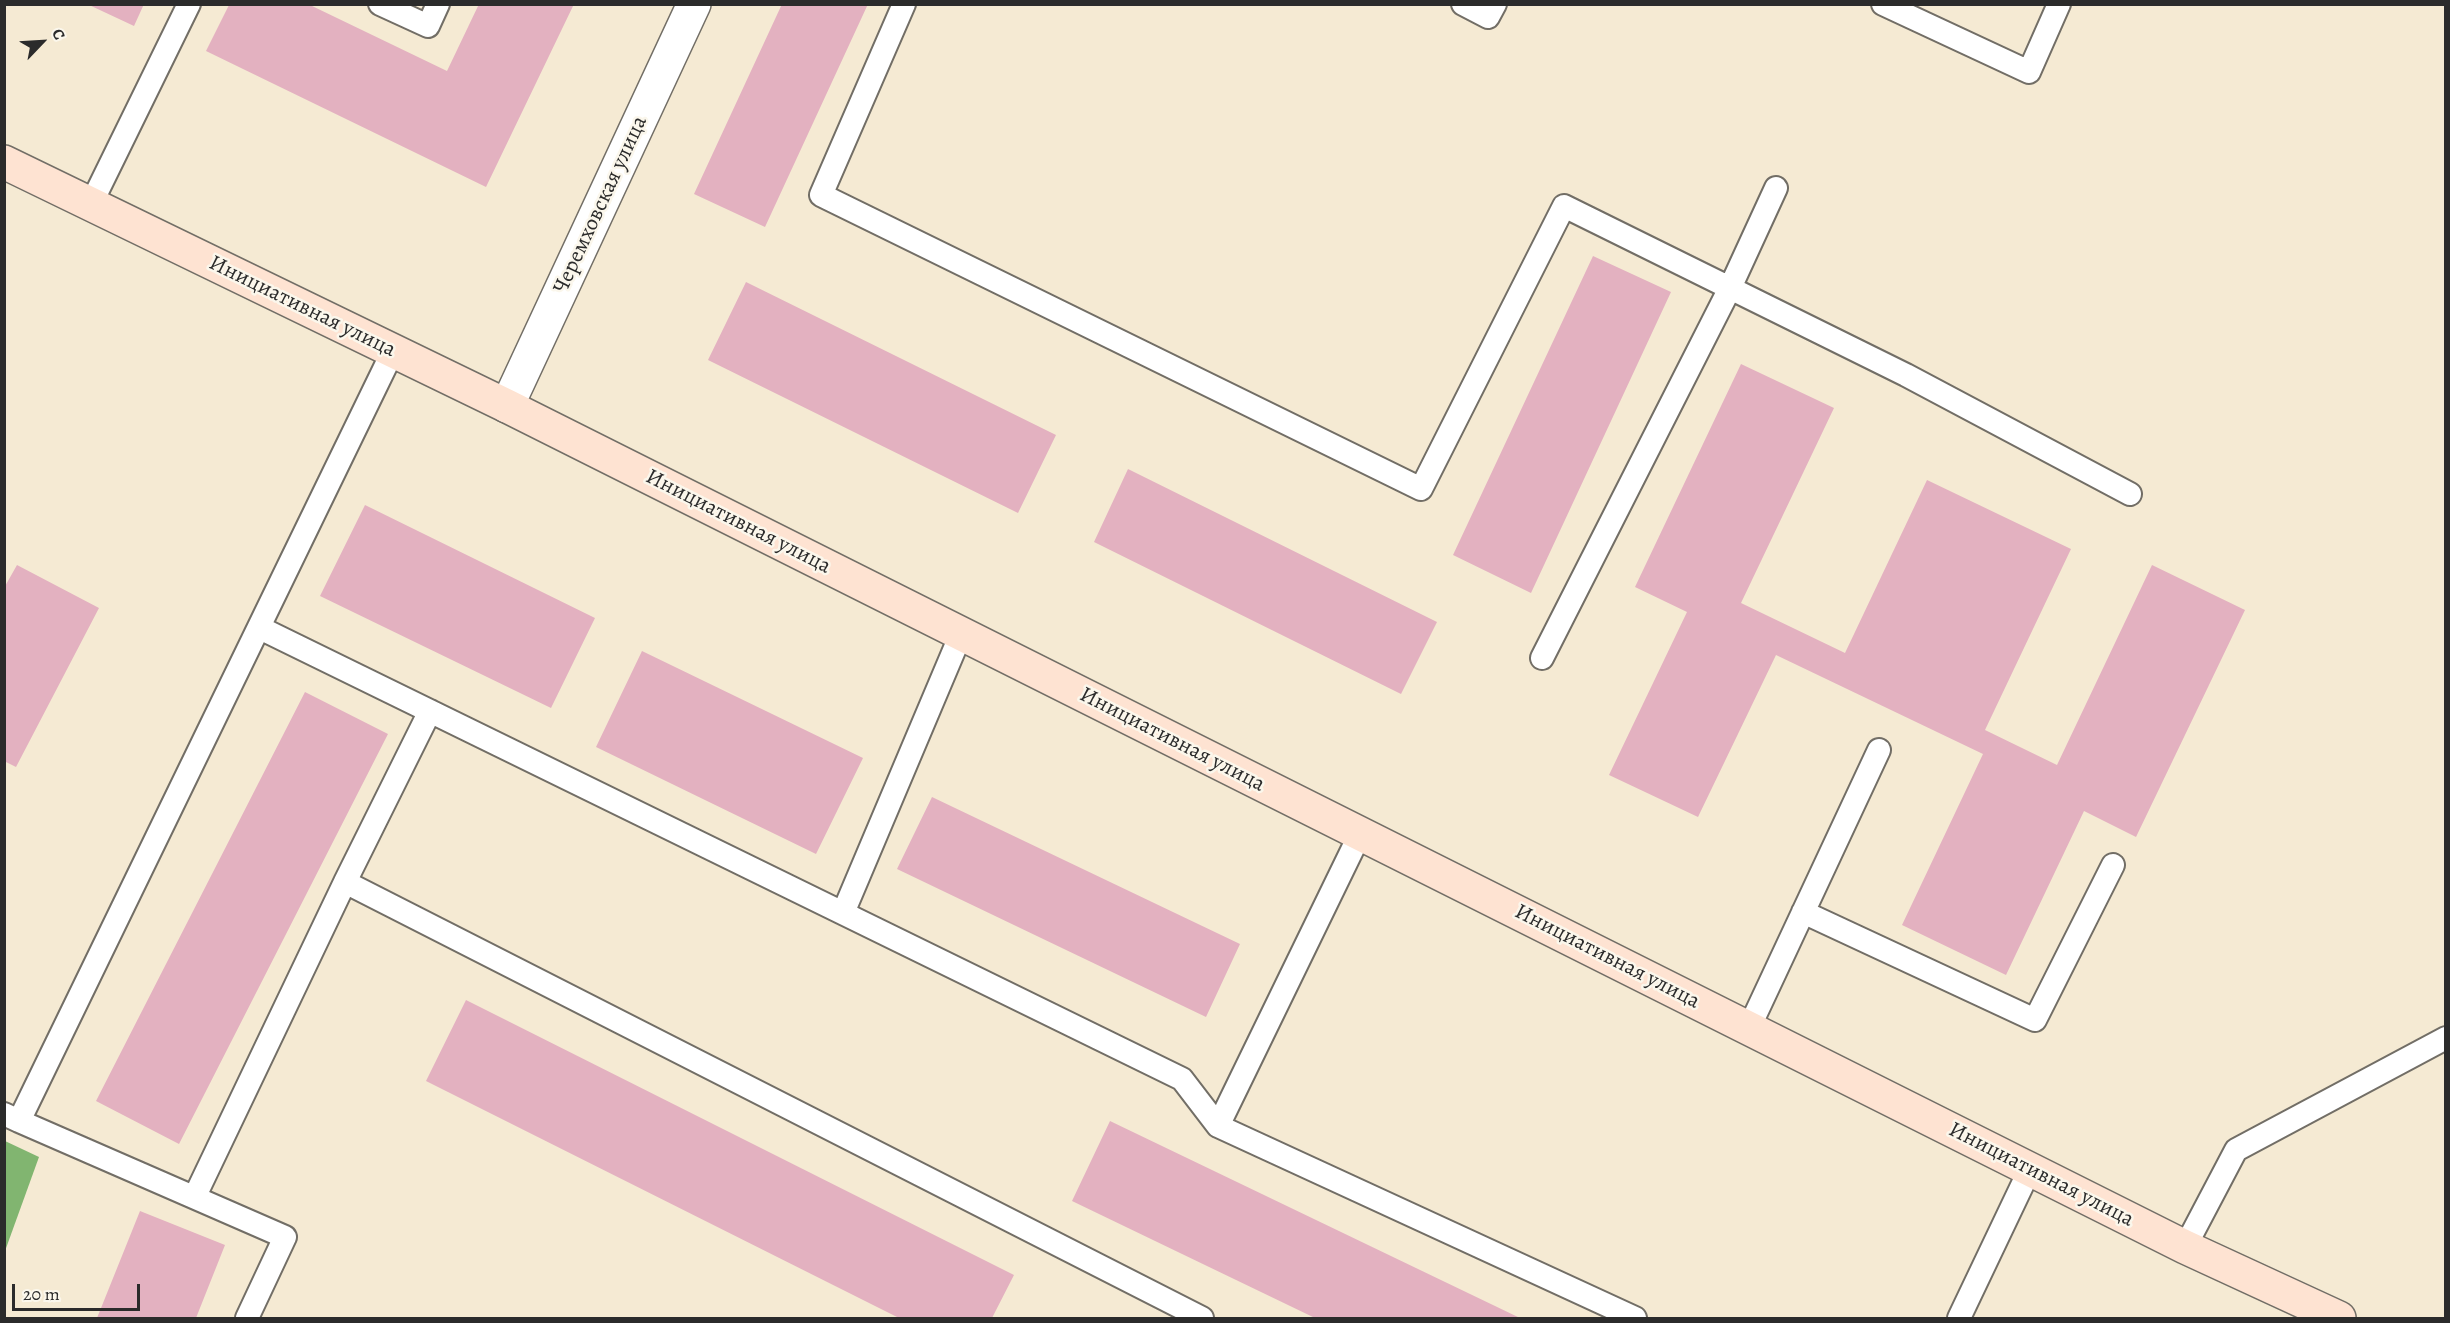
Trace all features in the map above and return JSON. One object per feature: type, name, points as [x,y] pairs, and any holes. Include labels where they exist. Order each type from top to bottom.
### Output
[{"type":"main road","name":"Инициативная улица","points":[[4,162],[507,406],[2185,1247],[2339,1318]]},
{"type":"street","name":"Черемховская улица","points":[[507,406],[694,4]]},
{"type":"lane","points":[[91,204],[189,4]]},
{"type":"lane","points":[[380,4],[428,26],[438,4]]},
{"type":"lane","points":[[904,4],[821,195],[1421,489],[1564,206],[1906,375],[2130,494]]},
{"type":"lane","points":[[1463,4],[1488,17],[1495,4]]},
{"type":"lane","points":[[1883,4],[2029,72],[2060,4]]},
{"type":"lane","points":[[1542,658],[1730,288],[1776,188]]},
{"type":"lane","points":[[247,1318],[285,1237],[12,1117],[260,628],[393,351]]},
{"type":"lane","points":[[260,628],[1182,1078],[1218,1126],[1635,1318]]},
{"type":"lane","points":[[843,913],[961,634]]},
{"type":"lane","points":[[195,1196],[345,882],[430,711]]},
{"type":"lane","points":[[1749,1028],[1879,750]]},
{"type":"lane","points":[[1218,1126],[1360,834]]},
{"type":"lane","points":[[1803,912],[2035,1020],[2113,865]]},
{"type":"lane","points":[[345,882],[1202,1318]]},
{"type":"lane","points":[[2185,1247],[2236,1150],[2445,1038]]},
{"type":"lane","points":[[1959,1318],[2030,1169]]},
{"type":"green space","points":[[5,1141],[39,1157],[5,1251]]},
{"type":"building","points":[[87,4],[144,4],[134,26]]},
{"type":"building","points":[[479,4],[574,4],[486,187],[206,51],[229,5],[310,5],[447,71]]},
{"type":"building","points":[[782,4],[868,4],[765,227],[694,194]]},
{"type":"building","points":[[1593,256],[1671,292],[1531,593],[1453,555]]},
{"type":"building","points":[[746,282],[1056,435],[1018,513],[708,360]]},
{"type":"building","points":[[1741,364],[1834,408],[1741,603],[1845,653],[1927,480],[2071,549],[1985,730],[2057,765],[2152,565],[2245,610],[2136,837],[2084,811],[2006,975],[1902,925],[1983,754],[1776,655],[1698,817],[1609,775],[1687,612],[1635,587]]},
{"type":"building","points":[[1128,469],[1437,622],[1401,694],[1094,542]]},
{"type":"building","points":[[365,505],[595,618],[551,708],[320,596]]},
{"type":"building","points":[[17,565],[99,608],[16,767],[4,761],[4,588]]},
{"type":"building","points":[[642,651],[863,758],[816,854],[596,747]]},
{"type":"building","points":[[305,692],[388,734],[179,1144],[96,1101]]},
{"type":"building","points":[[932,797],[1240,944],[1206,1017],[897,869]]},
{"type":"building","points":[[466,1000],[1014,1275],[992,1318],[899,1318],[426,1081]]},
{"type":"building","points":[[1110,1121],[1520,1318],[1315,1318],[1072,1201]]},
{"type":"building","points":[[140,1211],[225,1245],[196,1318],[97,1318]]}]
